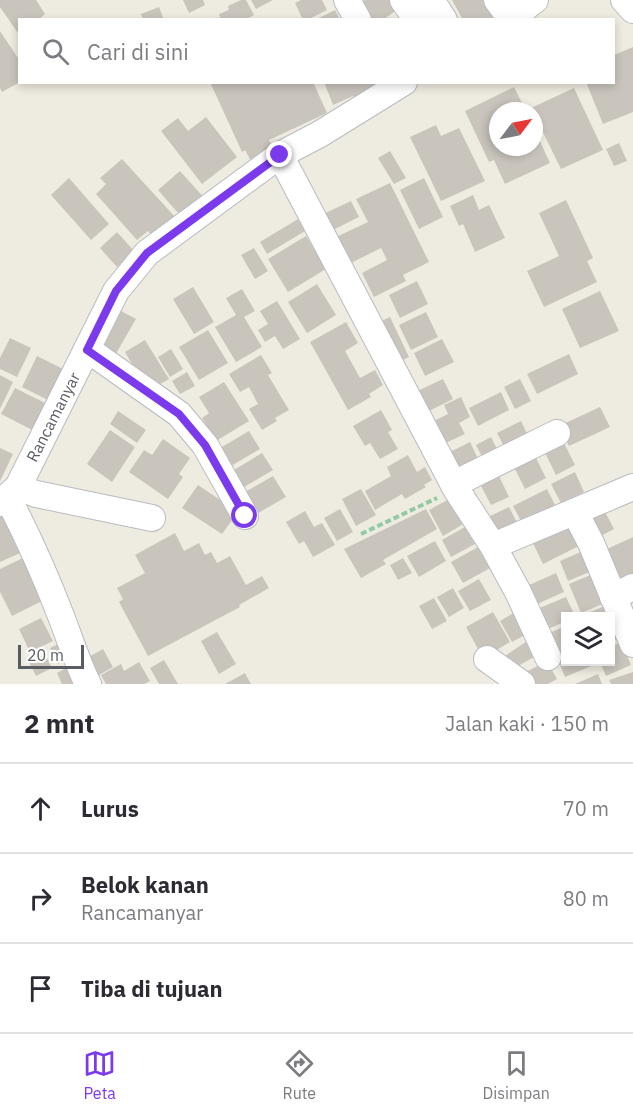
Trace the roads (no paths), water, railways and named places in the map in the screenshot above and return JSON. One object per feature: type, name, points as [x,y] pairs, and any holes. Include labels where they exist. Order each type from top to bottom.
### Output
[{"type":"street","points":[[347,0],[357,18]]},
{"type":"street","points":[[403,0],[416,18]]},
{"type":"street","points":[[431,0],[443,18]]},
{"type":"street","points":[[505,13],[536,0]]},
{"type":"street","points":[[624,0],[633,10]]},
{"type":"street","name":"Rancamanyar","points":[[8,496],[87,350],[116,291],[147,253],[280,155],[320,134],[397,84]]},
{"type":"street","points":[[280,155],[455,486],[493,546],[518,592],[548,657]]},
{"type":"street","points":[[87,350],[179,414],[205,445],[245,516]]},
{"type":"street","points":[[455,486],[556,433]]},
{"type":"street","points":[[493,546],[633,487]]},
{"type":"street","points":[[88,684],[75,658],[33,546],[8,496],[36,494],[152,518]]},
{"type":"street","points":[[575,512],[591,543],[623,592],[633,644]]},
{"type":"street","points":[[487,659],[522,684]]}]
